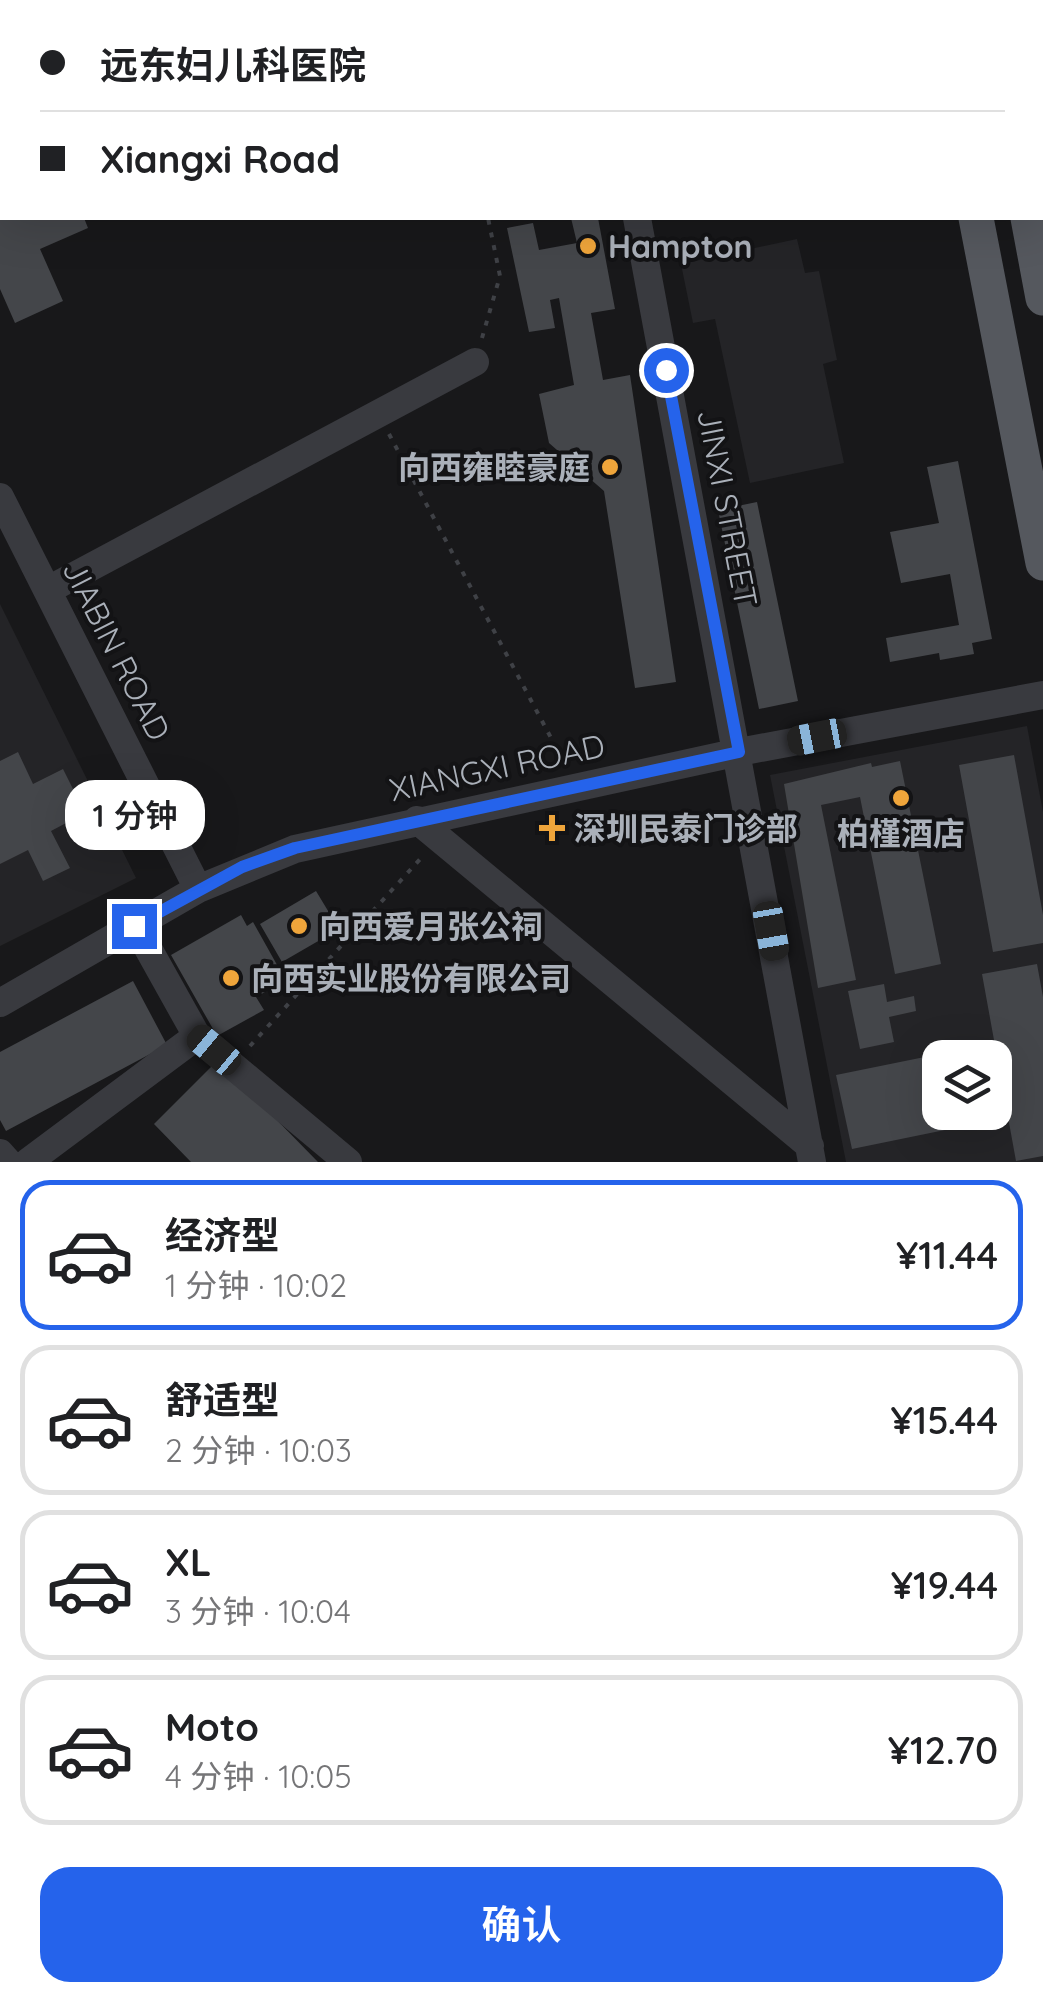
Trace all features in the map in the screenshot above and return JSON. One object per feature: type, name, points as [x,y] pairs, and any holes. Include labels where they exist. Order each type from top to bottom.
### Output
[{"type":"main road","points":[[976,220],[1043,563]]},
{"type":"main road","points":[[1029,220],[1041,256],[1043,298]]},
{"type":"street","name":"JINXI STREET","points":[[637,220],[811,1154]]},
{"type":"street","points":[[48,590],[474,362]]},
{"type":"street","name":"JIABIN ROAD","points":[[0,497],[198,889]]},
{"type":"street","name":"XIANGXI ROAD","points":[[0,1003],[198,889],[270,856],[428,829],[576,786],[739,752],[1043,695]]},
{"type":"street","points":[[428,829],[811,1154]]},
{"type":"street","points":[[134,926],[197,1036],[348,1162]]},
{"type":"street","points":[[28,1162],[197,1036]]},
{"type":"street","points":[[0,1152],[8,1162]]},
{"type":"path","points":[[474,362],[500,276],[488,220]]},
{"type":"path","points":[[378,412],[576,786]]},
{"type":"path","points":[[232,1065],[428,829]]},
{"type":"shaded area","points":[[797,239],[805,273],[819,271],[837,360],[823,364],[844,463],[750,483],[715,319],[693,323],[681,264]]},
{"type":"shaded area","points":[[0,604],[136,878],[0,946]]},
{"type":"shaded area","points":[[1027,726],[1043,812],[1043,1162],[846,1162],[770,775]]},
{"type":"building","points":[[0,220],[85,220],[88,228],[40,249],[63,301],[15,323],[0,289]]},
{"type":"building","name":"向西雍睦豪庭","points":[[571,220],[598,220],[615,309],[591,313],[603,380],[630,375],[676,682],[635,688],[604,491],[549,443],[539,394],[574,385],[559,298],[550,300],[555,328],[529,332],[507,228],[533,223],[539,250],[577,243]]},
{"type":"building","points":[[958,461],[992,639],[972,643],[974,654],[940,660],[939,653],[890,662],[886,638],[959,625],[950,574],[901,583],[890,532],[939,523],[927,467]]},
{"type":"building","points":[[757,502],[798,701],[759,709],[718,510]]},
{"type":"building","points":[[18,752],[33,784],[63,769],[85,813],[51,831],[70,868],[43,881],[28,850],[0,864],[0,761]]},
{"type":"building","points":[[1014,755],[1043,915],[1043,943],[993,952],[959,765]]},
{"type":"building","points":[[900,761],[941,964],[895,974],[860,797],[821,805],[856,980],[818,988],[784,784],[871,763],[872,767]]},
{"type":"building","name":"向西爱月张公祠","points":[[316,891],[339,929],[282,962],[260,924]]},
{"type":"building","name":"向西实业股份有限公司","points":[[241,915],[247,926],[253,922],[281,972],[277,974],[281,983],[256,997],[264,1010],[217,1036],[171,955]]},
{"type":"building","points":[[1037,964],[1043,997],[1043,1156],[1016,1161],[1010,1130],[1012,1040],[994,1040],[982,974]]},
{"type":"building","points":[[133,981],[167,1045],[6,1131],[0,1120],[0,1052]]},
{"type":"building","points":[[884,984],[887,1002],[914,996],[916,1011],[889,1017],[894,1042],[860,1049],[848,991]]},
{"type":"building","points":[[922,1058],[922,1130],[945,1130],[852,1149],[836,1075]]},
{"type":"building","points":[[218,1060],[318,1162],[191,1162],[154,1124]]},
{"type":"place","name":"Hampton","points":[[588,246]]},
{"type":"place","name":"向西雍睦豪庭","points":[[610,467]]},
{"type":"place","name":"柏槿酒店","points":[[901,798]]},
{"type":"place","name":"深圳民泰门诊部","points":[[552,828]]},
{"type":"place","name":"向西爱月张公祠","points":[[299,926]]},
{"type":"place","name":"向西实业股份有限公司","points":[[231,978]]},
{"type":"route","points":[[134,926],[242,867],[295,848],[739,752],[666,370]]}]
